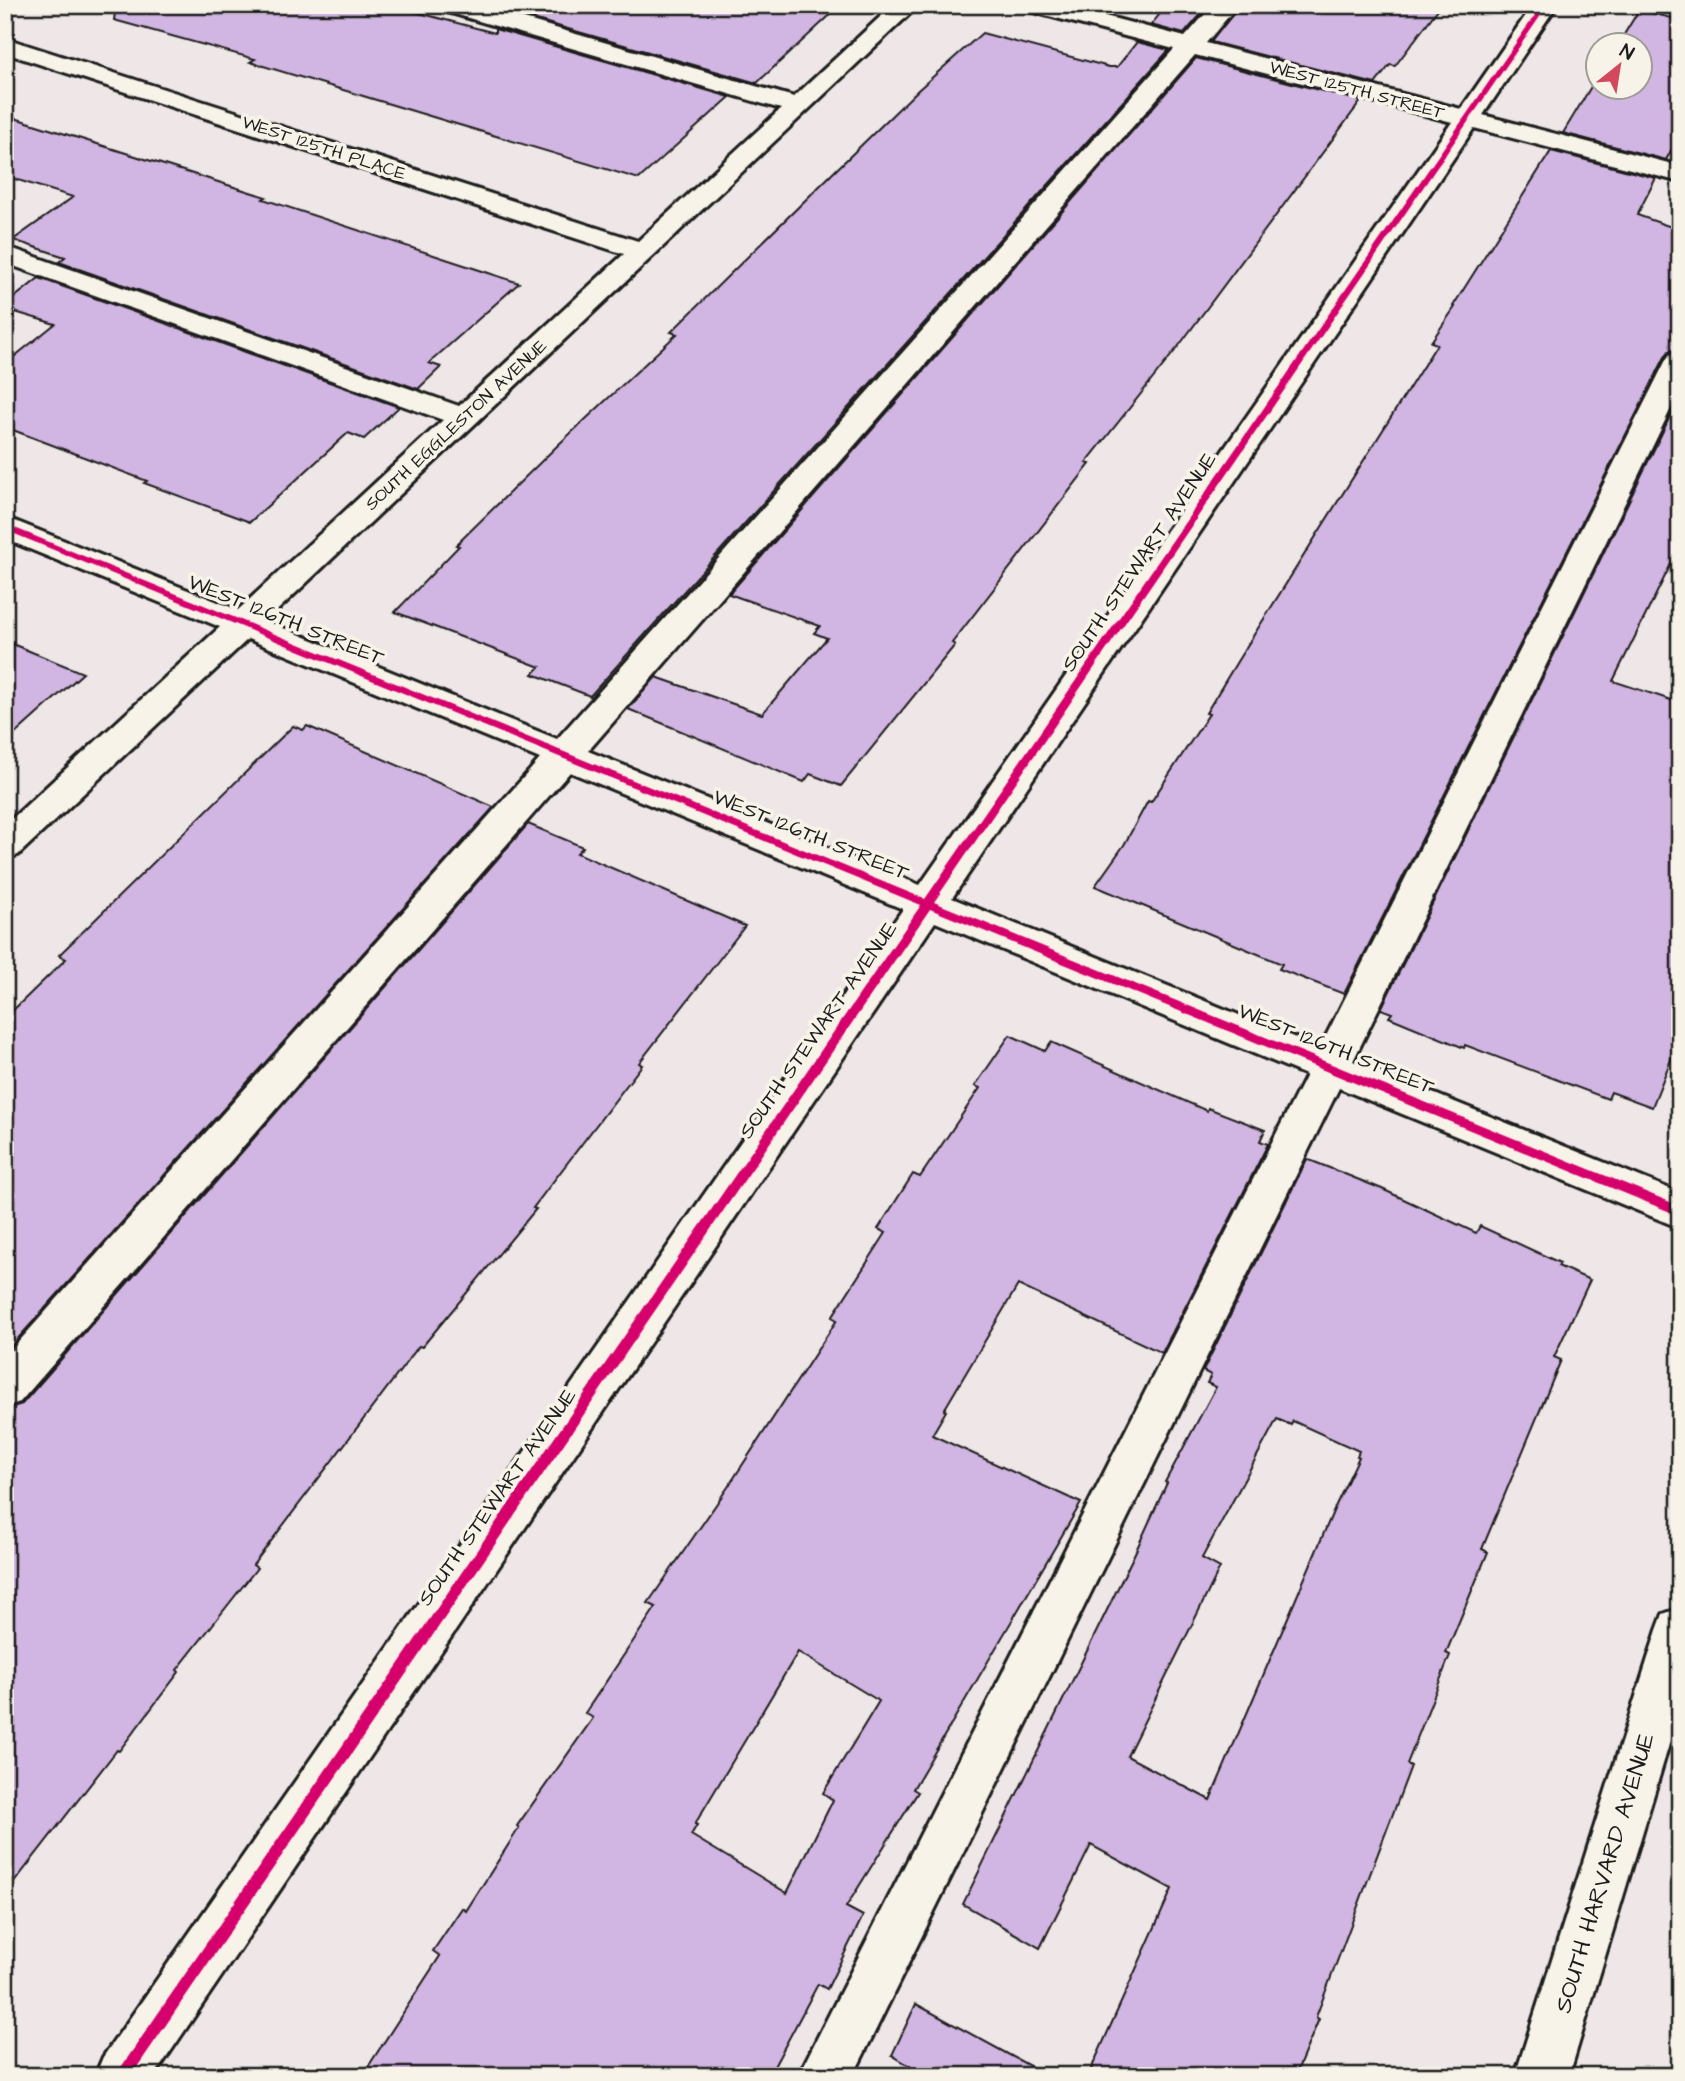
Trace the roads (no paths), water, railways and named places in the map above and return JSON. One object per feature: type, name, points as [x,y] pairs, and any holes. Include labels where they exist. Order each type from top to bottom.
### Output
[{"type":"street","points":[[449,5],[799,106]]},
{"type":"street","name":"SOUTH EGGLESTON AVENUE","points":[[5,846],[907,5]]},
{"type":"street","name":"WEST 125TH STREET","points":[[1034,5],[1680,174]]},
{"type":"street","points":[[5,1388],[1226,5]]},
{"type":"street","name":"SOUTH STEWART AVENUE","points":[[122,2076],[1545,5]]},
{"type":"street","name":"WEST 125TH PLACE","points":[[5,45],[643,251]]},
{"type":"street","points":[[5,254],[465,418]]},
{"type":"street","points":[[825,2076],[1680,360]]},
{"type":"street","name":"WEST 126TH STREET","points":[[5,527],[1680,1211]]},
{"type":"street","name":"SOUTH HARVARD AVENUE","points":[[1542,2076],[1680,1630]]}]
